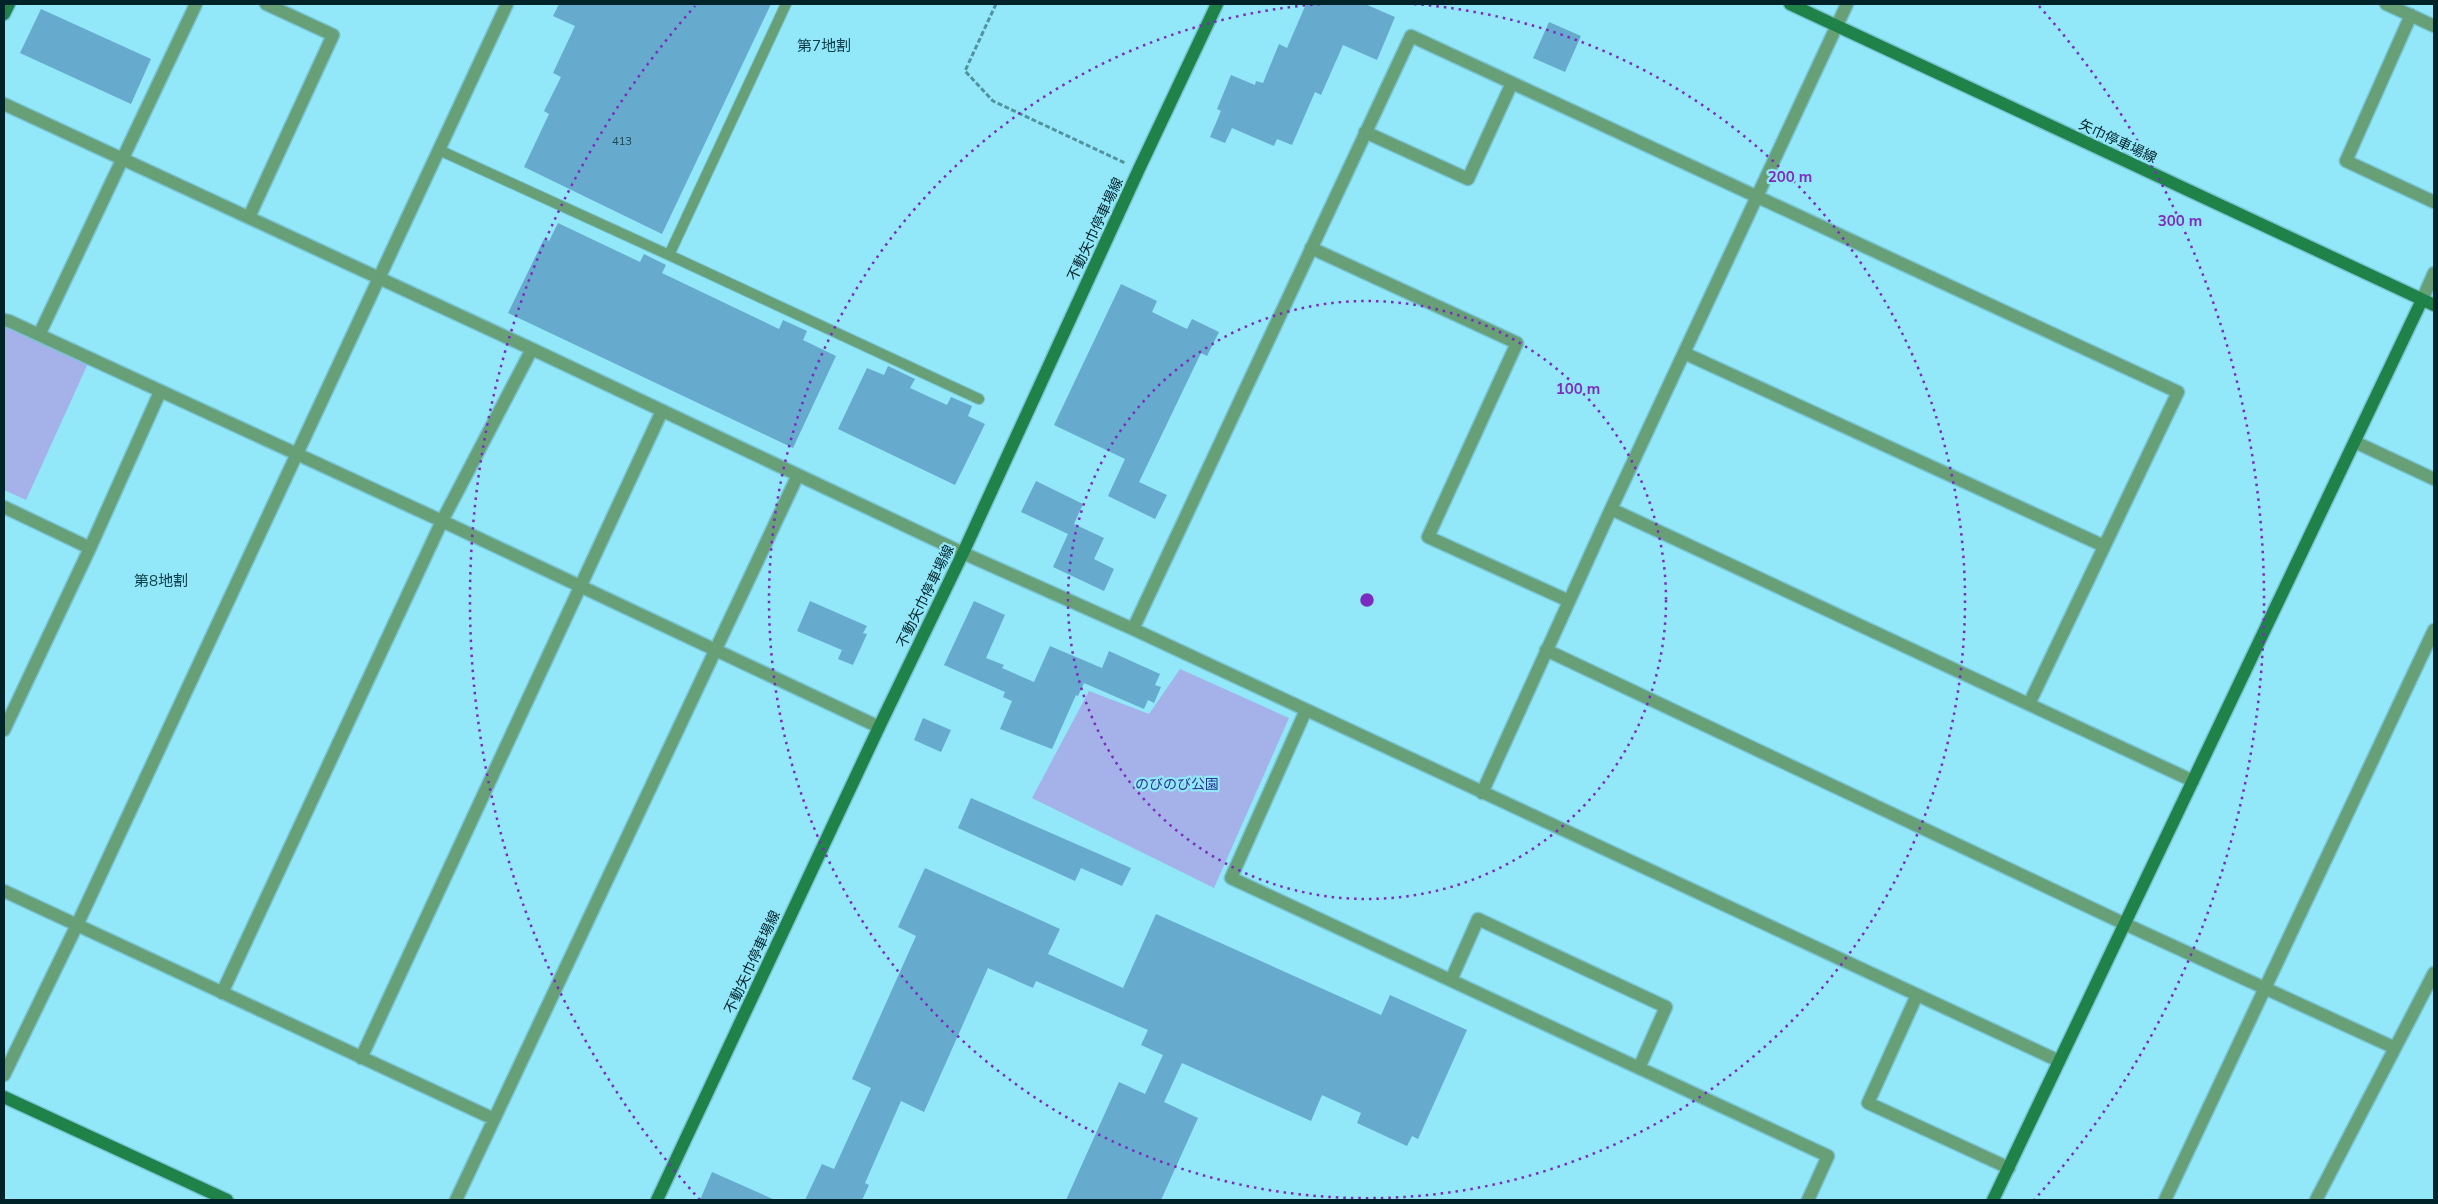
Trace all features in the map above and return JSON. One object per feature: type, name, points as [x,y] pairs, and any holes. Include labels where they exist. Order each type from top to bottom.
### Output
[{"type":"main road","points":[[4,14],[10,4]]},
{"type":"main road","name":"不動矢巾停車場線","points":[[657,1200],[879,727],[963,553],[1139,169],[1217,4]]},
{"type":"main road","name":"矢巾停車場線","points":[[1790,4],[2428,302]]},
{"type":"main road","points":[[1994,1200],[2355,442],[2428,302]]},
{"type":"main road","points":[[4,1096],[227,1200]]},
{"type":"street","points":[[39,335],[196,4]]},
{"type":"street","points":[[249,217],[333,36],[266,4]]},
{"type":"street","points":[[4,1075],[77,925],[507,4]]},
{"type":"street","points":[[1482,793],[1610,509],[1758,198],[1847,4]]},
{"type":"street","points":[[2386,4],[2434,26]]},
{"type":"street","points":[[2411,15],[2346,161],[2434,202]]},
{"type":"street","points":[[1133,629],[1410,36],[2178,392],[2029,704]]},
{"type":"street","points":[[1365,132],[1468,178],[1512,84]]},
{"type":"street","points":[[4,104],[532,349],[963,553],[1133,629],[2059,1061]]},
{"type":"street","points":[[1311,248],[1517,343],[1428,536],[1569,601]]},
{"type":"street","points":[[2428,302],[2434,273]]},
{"type":"street","points":[[4,320],[442,521],[879,727]]},
{"type":"street","points":[[222,993],[442,521],[532,349]]},
{"type":"street","points":[[1684,353],[2104,546]]},
{"type":"street","points":[[4,730],[90,548],[160,392]]},
{"type":"street","points":[[361,1058],[662,411]]},
{"type":"street","points":[[2355,442],[2434,479]]},
{"type":"street","points":[[456,1200],[798,475]]},
{"type":"street","points":[[4,507],[90,548]]},
{"type":"street","points":[[1610,509],[2193,781]]},
{"type":"street","points":[[2165,1200],[2434,630]]},
{"type":"street","points":[[1546,650],[2125,924],[2395,1048]]},
{"type":"street","points":[[1306,710],[1231,878],[1828,1156],[1808,1200]]},
{"type":"street","points":[[4,891],[494,1119]]},
{"type":"street","points":[[1451,980],[1478,919],[1666,1007],[1639,1068]]},
{"type":"street","points":[[2316,1200],[2434,973]]},
{"type":"street","points":[[1917,995],[1868,1103],[2009,1168]]},
{"type":"lane","points":[[669,255],[786,4]]},
{"type":"lane","points":[[439,150],[979,399]]},
{"type":"path","points":[[996,4],[965,71],[993,101],[1139,169]]},
{"type":"green space","points":[[4,327],[90,359],[26,500],[4,490]]},
{"type":"green space","name":"のびのび公園","points":[[1180,669],[1289,718],[1214,888],[1032,798],[1089,691],[1149,714]]},
{"type":"building","points":[[559,4],[771,4],[662,234],[524,167],[549,114],[544,111],[561,77],[553,73],[575,26],[553,16]]},
{"type":"building","points":[[1306,4],[1365,4],[1395,17],[1377,60],[1343,45],[1321,95],[1315,92],[1292,145],[1277,139],[1274,146],[1232,128],[1225,143],[1210,137],[1221,111],[1217,109],[1231,75],[1255,85],[1256,81],[1263,83],[1279,44],[1287,48]]},
{"type":"building","points":[[41,9],[151,59],[131,104],[20,53]]},
{"type":"building","points":[[1549,22],[1581,36],[1565,72],[1533,58]]},
{"type":"building","points":[[558,223],[640,262],[644,254],[666,265],[662,273],[779,329],[783,320],[807,331],[803,340],[836,356],[793,448],[508,313],[544,239],[549,241]]},
{"type":"building","points":[[1121,284],[1157,301],[1152,312],[1187,329],[1192,319],[1219,332],[1207,356],[1201,353],[1139,482],[1167,495],[1155,519],[1108,496],[1125,459],[1054,425]]},
{"type":"building","points":[[888,366],[915,379],[910,388],[947,405],[951,397],[972,406],[968,416],[985,424],[955,485],[838,429],[867,368],[884,375]]},
{"type":"building","points":[[1036,481],[1083,504],[1074,524],[1104,538],[1094,559],[1114,569],[1104,591],[1053,567],[1068,534],[1021,512]]},
{"type":"building","points":[[810,601],[867,626],[863,633],[867,634],[853,665],[838,659],[842,650],[797,631]]},
{"type":"building","points":[[974,601],[1005,615],[986,658],[1004,665],[1002,668],[1034,682],[1050,646],[1102,668],[1109,651],[1160,674],[1155,685],[1161,687],[1154,703],[1148,700],[1144,709],[1084,683],[1078,696],[1076,695],[1052,749],[1000,729],[1012,701],[1003,697],[1005,692],[944,665]]},
{"type":"building","points":[[923,718],[951,730],[941,752],[914,740]]},
{"type":"building","points":[[971,798],[1131,868],[1122,886],[1081,868],[1075,881],[958,828]]},
{"type":"building","points":[[925,868],[1060,929],[1048,954],[1123,988],[1156,914],[1381,1015],[1390,995],[1467,1030],[1418,1139],[1412,1136],[1407,1146],[1357,1123],[1361,1113],[1322,1095],[1311,1121],[1182,1063],[1164,1102],[1198,1118],[1161,1200],[1066,1200],[1119,1082],[1145,1094],[1163,1055],[1141,1045],[1148,1030],[1036,981],[1033,988],[988,968],[924,1112],[901,1101],[865,1183],[869,1185],[862,1200],[805,1200],[822,1164],[834,1169],[871,1088],[852,1079],[916,936],[898,927]]},
{"type":"building","points":[[712,1172],[775,1200],[700,1200]]},
{"type":"district","name":"第7地割","points":[[824,45]]},
{"type":"district","name":"第8地割","points":[[161,580]]}]
